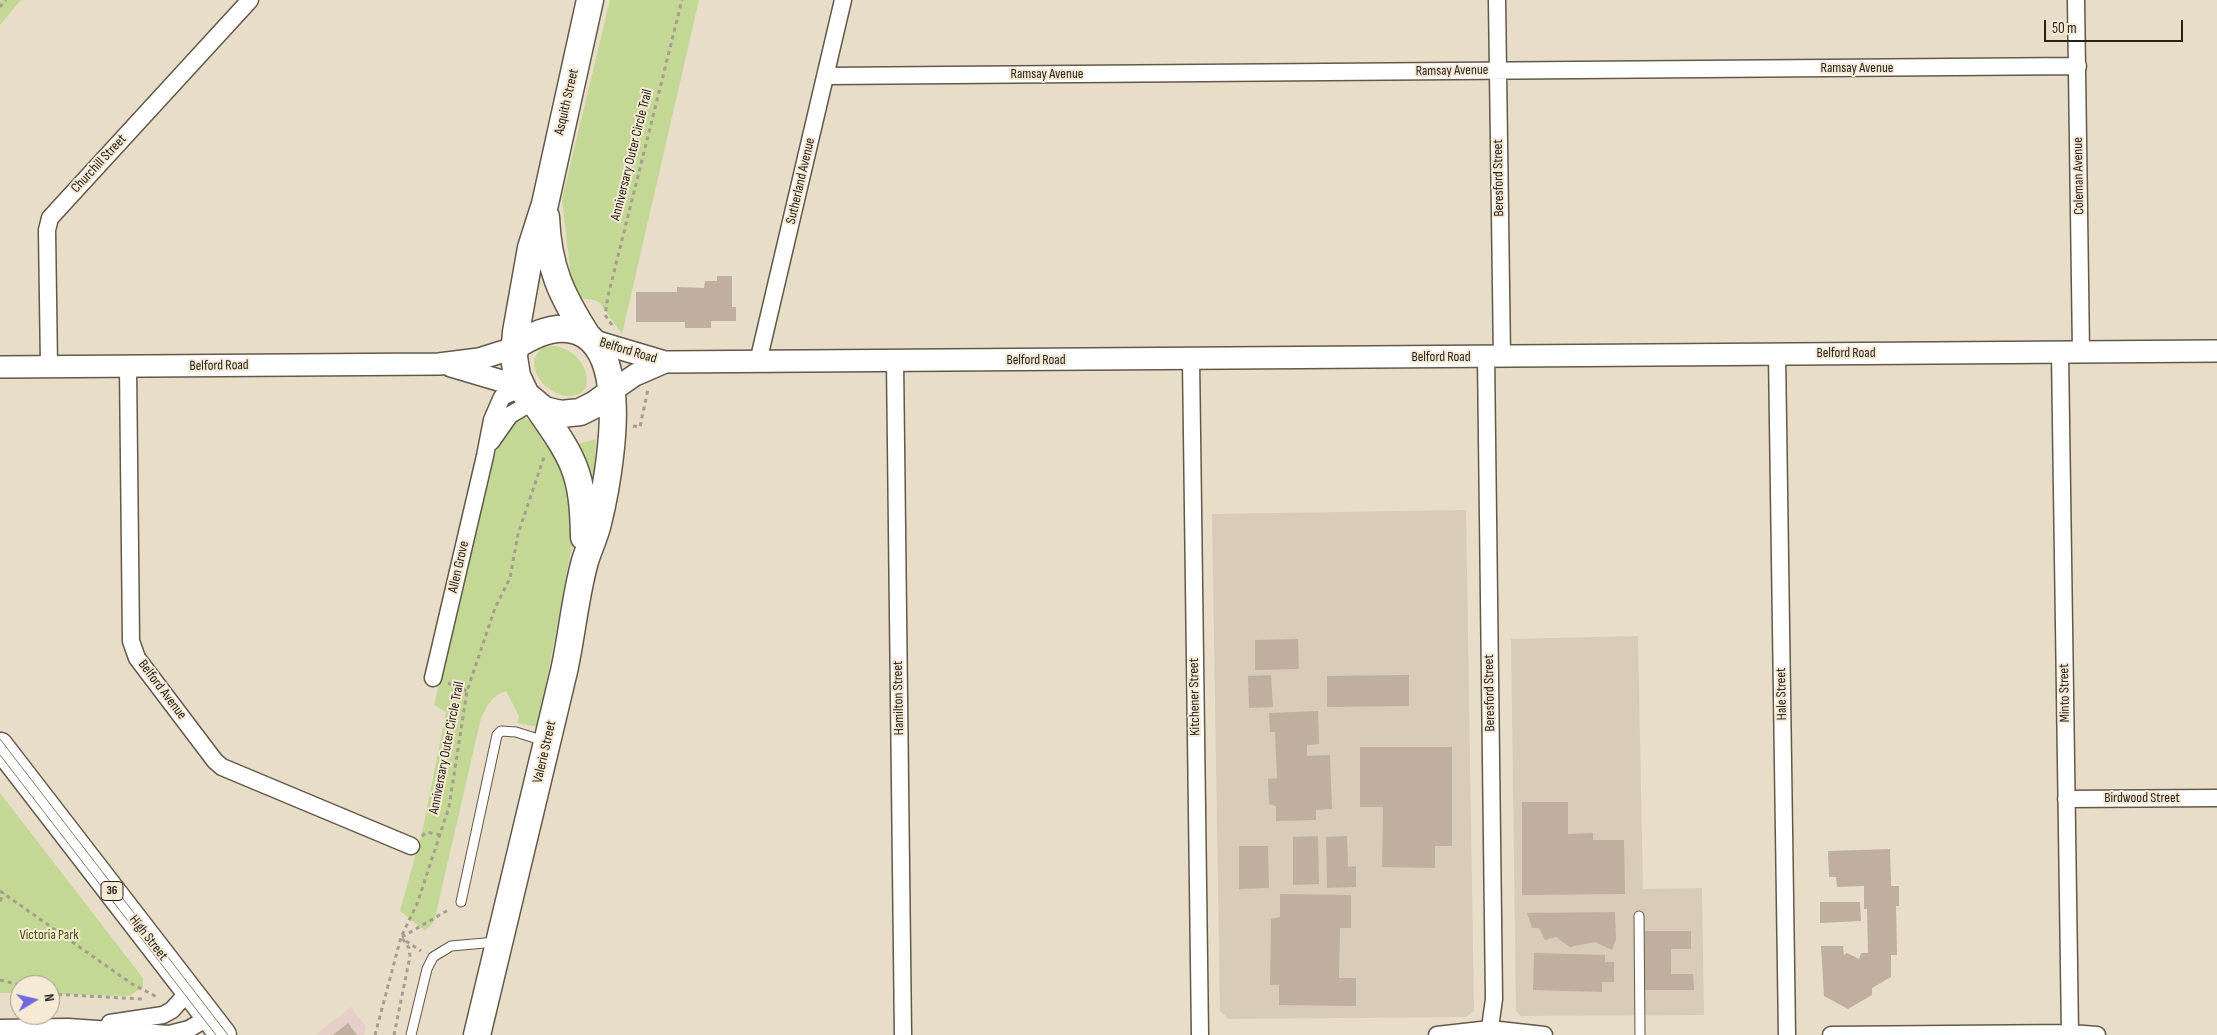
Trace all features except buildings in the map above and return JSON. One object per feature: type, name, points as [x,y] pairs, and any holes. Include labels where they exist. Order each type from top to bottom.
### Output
[{"type":"main road","name":"Asquith Street","points":[[514,347],[531,248],[545,204],[590,0]]},
{"type":"main road","name":"Asquith Street","points":[[545,204],[547,240],[554,274],[567,304],[590,338]]},
{"type":"main road","points":[[552,329],[572,330],[590,338],[606,367],[612,392],[588,409],[573,414],[556,414],[528,396],[515,369],[514,347],[532,335],[552,329]]},
{"type":"main road","name":"Valerie Street","points":[[477,1035],[566,664],[585,561],[600,513],[611,430],[612,392]]},
{"type":"main road","name":"Valerie Street","points":[[528,396],[564,444],[573,460],[582,492],[585,561]]},
{"type":"main road","name":"High Street","points":[[0,746],[216,1026]]},
{"type":"street","name":"Churchill Street","points":[[49,367],[47,230],[50,218],[250,0]]},
{"type":"street","name":"Sutherland Avenue","points":[[758,362],[843,0]]},
{"type":"street","name":"Beresford Street","points":[[1490,1032],[1494,999],[1494,357],[1498,70],[1497,0]]},
{"type":"street","name":"Coleman Avenue","points":[[2071,353],[2078,66],[2076,0]]},
{"type":"street","name":"Ramsay Avenue","points":[[826,76],[2078,66]]},
{"type":"street","name":"Belford Road","points":[[590,338],[665,362],[2217,351]]},
{"type":"street","name":"Belford Road","points":[[0,368],[439,364],[479,359],[514,347]]},
{"type":"street","name":"Minto Street","points":[[2070,1033],[2066,799],[2071,353]]},
{"type":"street","name":"Hale Street","points":[[1777,354],[1787,1035]]},
{"type":"street","name":"Kitchener Street","points":[[1191,359],[1200,1035]]},
{"type":"street","name":"Hamilton Street","points":[[894,360],[903,1035]]},
{"type":"street","name":"Belford Road","points":[[612,392],[639,373],[665,362]]},
{"type":"street","name":"Belford Road","points":[[439,364],[456,367],[499,382],[528,396]]},
{"type":"street","name":"Belford Avenue","points":[[128,367],[132,641],[137,658],[215,761],[222,767],[411,846]]},
{"type":"street","name":"Allen Grove","points":[[433,678],[486,456],[492,420],[498,404],[505,395],[528,396]]},
{"type":"street","name":"Birdwood Street","points":[[2066,799],[2217,798]]},
{"type":"street","points":[[68,1031],[163,1015],[172,1010],[189,991]]},
{"type":"street","points":[[0,1028],[169,1034],[216,1026]]},
{"type":"street","points":[[1437,1035],[1490,1032],[1544,1035]]},
{"type":"street","points":[[1830,1035],[2070,1033],[2097,1035]]},
{"type":"lane","points":[[461,902],[497,735],[501,731],[516,732],[547,742]]},
{"type":"lane","points":[[1639,916],[1640,1035]]},
{"type":"lane","points":[[411,1035],[427,968],[433,957],[451,946],[499,942]]},
{"type":"path","points":[[0,7],[6,0]]},
{"type":"path","name":"Anniversary Outer Circle Trail","points":[[605,315],[682,0]]},
{"type":"path","points":[[611,430],[625,426],[640,427],[649,390]]},
{"type":"path","name":"Anniversary Outer Circle Trail","points":[[375,1035],[401,937],[417,904],[450,807],[466,690],[495,608],[510,578],[518,534],[530,493],[544,456],[554,447],[564,444]]},
{"type":"path","points":[[0,901],[2,892],[132,984],[163,1000],[153,1000]]},
{"type":"path","points":[[401,937],[461,902]]},
{"type":"path","points":[[401,937],[414,948],[433,957]]},
{"type":"path","points":[[394,1035],[410,956],[409,948],[401,937]]},
{"type":"path","points":[[60,995],[144,999]]},
{"type":"shaded area","points":[[1466,510],[1474,1011],[1466,1017],[1229,1019],[1220,1011],[1212,514]]},
{"type":"shaded area","points":[[1638,636],[1643,889],[1702,888],[1704,1015],[1521,1016],[1516,1011],[1511,639]]},
{"type":"shaded area","points":[[351,1007],[366,1026],[364,1035],[315,1035]]},
{"type":"green space","points":[[0,0],[21,0],[0,25]]},
{"type":"green space","points":[[610,0],[699,0],[622,334],[600,303],[594,300],[576,298],[572,286],[562,199]]},
{"type":"green space","points":[[554,346],[568,350],[579,360],[586,372],[586,387],[577,395],[567,396],[556,393],[538,377],[534,367],[536,356],[544,347]]},
{"type":"green space","points":[[522,416],[533,423],[565,468],[574,535],[538,727],[517,723],[519,716],[506,691],[497,695],[485,709],[481,718],[434,922],[425,931],[400,911],[423,828],[446,712],[434,705],[495,455],[512,421]]},
{"type":"green space","points":[[596,439],[594,476],[592,476],[578,444]]},
{"type":"green space","name":"Victoria Park","points":[[0,793],[143,978],[143,987],[129,996],[60,994],[60,975],[10,975],[10,993],[0,993]]},
{"type":"tram line","points":[[0,739],[228,1035]]},
{"type":"tram line","points":[[0,755],[216,1035]]}]
